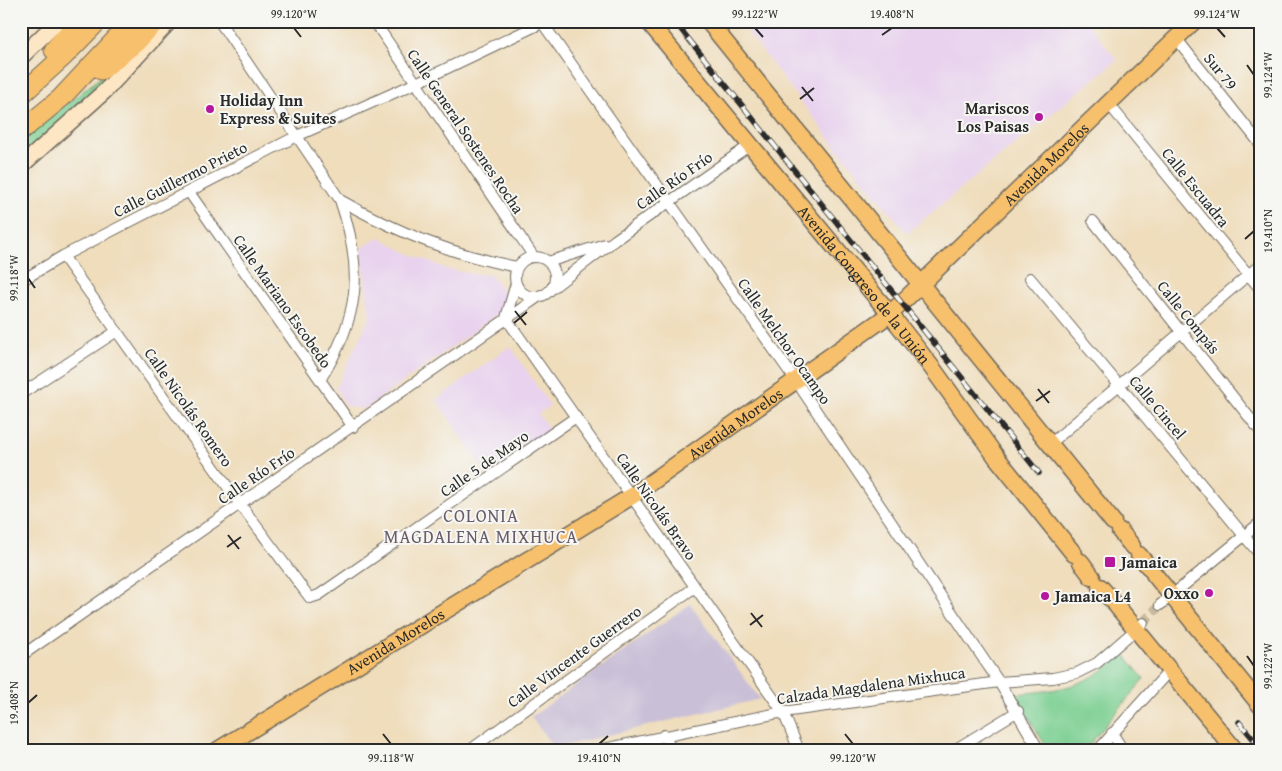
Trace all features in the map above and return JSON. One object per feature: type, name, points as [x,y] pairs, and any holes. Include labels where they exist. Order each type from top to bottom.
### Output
[{"type":"highway","points":[[21,88],[79,21]]},
{"type":"highway","points":[[21,95],[64,56],[98,21]]},
{"type":"highway","points":[[61,98],[133,21]]},
{"type":"highway","points":[[21,130],[61,98],[124,53],[156,21]]},
{"type":"main road","points":[[21,57],[58,21]]},
{"type":"main road","points":[[21,166],[105,91],[170,21]]},
{"type":"main road","name":"Avenida Congreso de la Unión","points":[[648,21],[890,314],[933,369],[997,458],[1105,592],[1139,626],[1169,671],[1235,750]]},
{"type":"main road","points":[[708,21],[1144,560],[1165,600],[1261,706]]},
{"type":"main road","name":"Avenida Morelos","points":[[218,750],[632,496],[801,388],[890,314],[1194,21]]},
{"type":"street","points":[[219,21],[340,200],[350,230],[355,261],[355,292],[348,324],[337,353],[320,380]]},
{"type":"street","name":"Calle General Sostenes Rocha","points":[[374,21],[534,257]]},
{"type":"street","name":"Calle Guillermo Prieto","points":[[21,280],[63,256],[297,136],[416,83],[543,22]]},
{"type":"street","name":"Calle Melchor Ocampo","points":[[543,22],[801,388],[999,682],[1018,711],[1039,750]]},
{"type":"street","name":"Sur 79","points":[[1176,38],[1261,145]]},
{"type":"street","name":"Calle Escuadra","points":[[1108,103],[1261,290]]},
{"type":"street","name":"Calle Río Frío","points":[[21,656],[353,427],[506,318],[546,293],[615,240],[750,145]]},
{"type":"street","name":"Calle Mariano Escobedo","points":[[189,192],[353,427]]},
{"type":"street","points":[[340,200],[388,226],[438,248],[517,267]]},
{"type":"street","name":"Calle Compás","points":[[1093,220],[1261,432]]},
{"type":"street","name":"Calle Río Frío","points":[[548,262],[615,240]]},
{"type":"street","name":"Calle Nicolás Romero","points":[[63,256],[240,504],[310,598]]},
{"type":"street","points":[[506,318],[516,283],[517,267],[524,260],[534,257],[548,262],[555,275],[546,293],[526,294],[516,283]]},
{"type":"street","points":[[1050,444],[1261,264]]},
{"type":"street","name":"Calle Cincel","points":[[1030,278],[1261,556]]},
{"type":"street","name":"Calle Nicolás Bravo","points":[[506,318],[783,712],[799,750]]},
{"type":"street","points":[[21,394],[117,331]]},
{"type":"street","name":"Calle 5 de Mayo","points":[[310,598],[319,595],[576,417]]},
{"type":"street","points":[[1165,600],[1261,522]]},
{"type":"street","name":"Calle Vincente Guerrero","points":[[470,750],[695,587]]},
{"type":"street","name":"Calzada Magdalena Mixhuca","points":[[599,750],[664,735],[783,712],[999,682],[1053,678],[1078,673],[1097,663],[1139,626]]},
{"type":"street","points":[[1098,750],[1169,671]]},
{"type":"street","points":[[954,750],[1018,711]]},
{"type":"street","points":[[1112,733],[1123,750]]},
{"type":"street","points":[[664,735],[672,750]]},
{"type":"shaded area","points":[[739,21],[1086,21],[1117,60],[907,233],[840,152]]},
{"type":"shaded area","points":[[379,237],[406,252],[447,269],[472,274],[491,275],[505,295],[505,309],[365,409],[346,406],[336,388],[370,317],[361,249]]},
{"type":"shaded area","points":[[510,346],[550,406],[538,414],[552,433],[488,476],[436,400]]},
{"type":"shaded area","points":[[690,604],[760,699],[554,748],[531,717]]},
{"type":"green space","points":[[127,56],[115,76],[21,157],[21,141]]},
{"type":"green space","points":[[1123,653],[1144,679],[1085,750],[1048,750],[1015,694],[1046,691],[1074,685],[1098,673]]},
{"type":"tunnel","points":[[1143,623],[1160,605]]},
{"type":"railway","points":[[674,21],[1039,473]]},
{"type":"railway","points":[[1239,722],[1261,748]]},
{"type":"place","name":"Holiday Inn Express & Suites","points":[[210,109]]},
{"type":"place","name":"Mariscos Los Paisas","points":[[1039,117]]},
{"type":"place","name":"Jamaica","points":[[1110,562]]},
{"type":"place","name":"Oxxo","points":[[1209,593]]},
{"type":"place","name":"Jamaica L4","points":[[1045,596]]},
{"type":"district","name":"COLONIA MAGDALENA MIXHUCA","points":[[481,526]]}]
